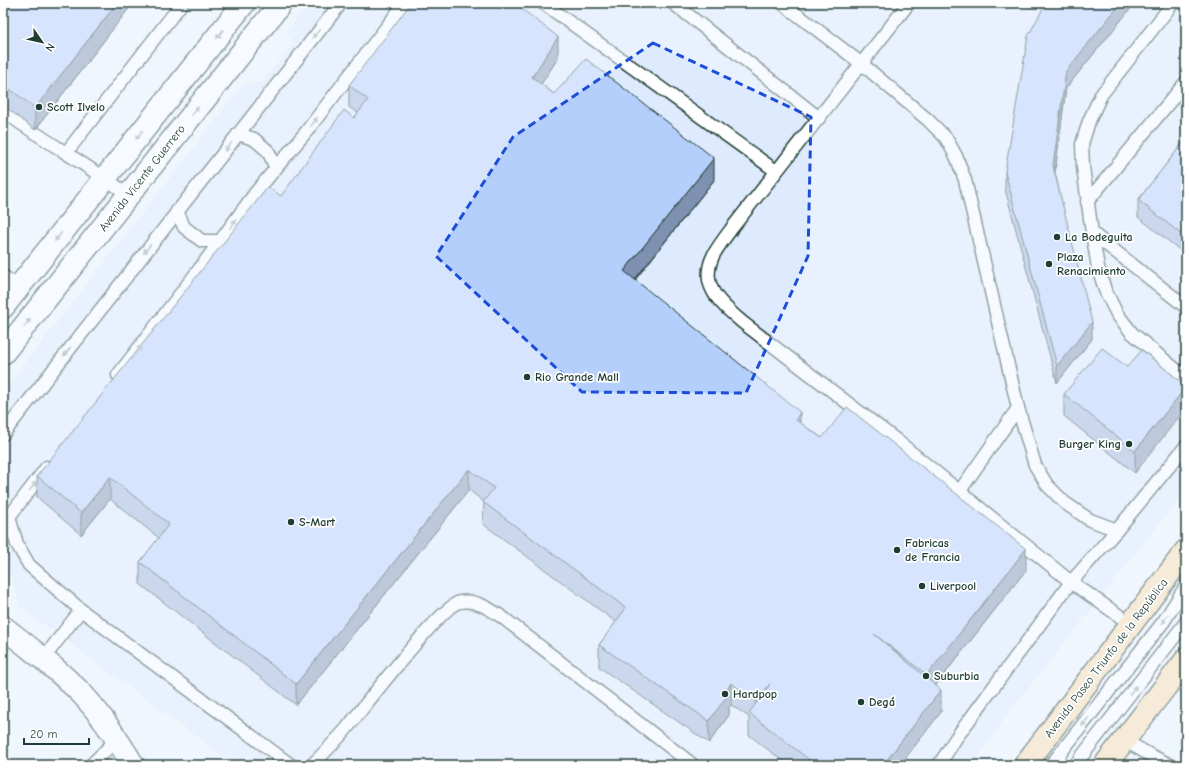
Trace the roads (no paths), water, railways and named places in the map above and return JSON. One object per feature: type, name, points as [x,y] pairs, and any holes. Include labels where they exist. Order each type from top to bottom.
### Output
[{"type":"main road","name":"Avenida Paseo Triunfo de la República","points":[[1025,765],[1186,551]]},
{"type":"main road","points":[[1105,765],[1186,660]]},
{"type":"street","points":[[3,307],[11,282],[105,178],[244,3]]},
{"type":"street","name":"Avenida Vicente Guerrero","points":[[3,353],[281,3]]},
{"type":"street","points":[[3,627],[43,659],[81,693],[117,738],[133,765]]},
{"type":"lane","points":[[66,153],[182,3]]},
{"type":"lane","points":[[3,434],[340,3]]},
{"type":"lane","points":[[111,384],[256,192],[306,132],[405,3]]},
{"type":"lane","points":[[544,3],[776,171]]},
{"type":"lane","points":[[673,3],[819,118]]},
{"type":"lane","points":[[782,3],[862,64],[928,120],[946,138],[956,156],[965,180],[1018,408],[1035,466],[1047,485],[1065,503],[1090,520],[1117,530]]},
{"type":"lane","points":[[909,3],[732,228],[714,254],[709,271],[711,289],[721,304],[742,322],[896,440],[958,492],[1071,582],[1131,624]]},
{"type":"lane","points":[[1173,3],[1101,95],[1089,121],[1082,144],[1087,202],[1098,267],[1105,290],[1117,314],[1132,333],[1186,378]]},
{"type":"lane","points":[[1087,202],[1186,82]]},
{"type":"lane","points":[[3,112],[129,195]]},
{"type":"lane","points":[[238,134],[254,139],[268,151],[276,168]]},
{"type":"lane","points":[[177,211],[184,227],[202,241],[220,241]]},
{"type":"lane","points":[[1092,233],[1186,306]]},
{"type":"lane","points":[[958,492],[1018,408]]},
{"type":"lane","points":[[939,765],[956,738],[1071,582],[1117,530],[1186,446]]},
{"type":"lane","points":[[53,460],[6,514],[17,544],[29,565],[81,610],[291,765]]},
{"type":"lane","points":[[1051,765],[1164,621],[1186,586]]},
{"type":"lane","points":[[312,765],[328,750],[347,728],[424,634],[447,610],[459,601],[470,602],[485,607],[502,617],[693,765]]},
{"type":"lane","points":[[43,659],[81,610]]},
{"type":"lane","points":[[1075,765],[1186,622]]},
{"type":"lane","points":[[91,765],[117,738]]},
{"type":"lane","points":[[1124,740],[1170,765]]},
{"type":"place","name":"Scott Ilvelo","points":[[39,107]]},
{"type":"place","name":"La Bodeguita","points":[[1057,237]]},
{"type":"place","name":"Plaza Renacimiento","points":[[1049,264]]},
{"type":"place","name":"Rio Grande Mall","points":[[527,377]]},
{"type":"place","name":"Burger King","points":[[1129,444]]},
{"type":"place","name":"S-Mart","points":[[291,522]]},
{"type":"place","name":"Fabricas de Francia","points":[[897,550]]},
{"type":"place","name":"Liverpool","points":[[922,586]]},
{"type":"place","name":"Suburbia","points":[[926,676]]},
{"type":"place","name":"Hardpop","points":[[725,694]]},
{"type":"place","name":"Degá","points":[[861,702]]}]
